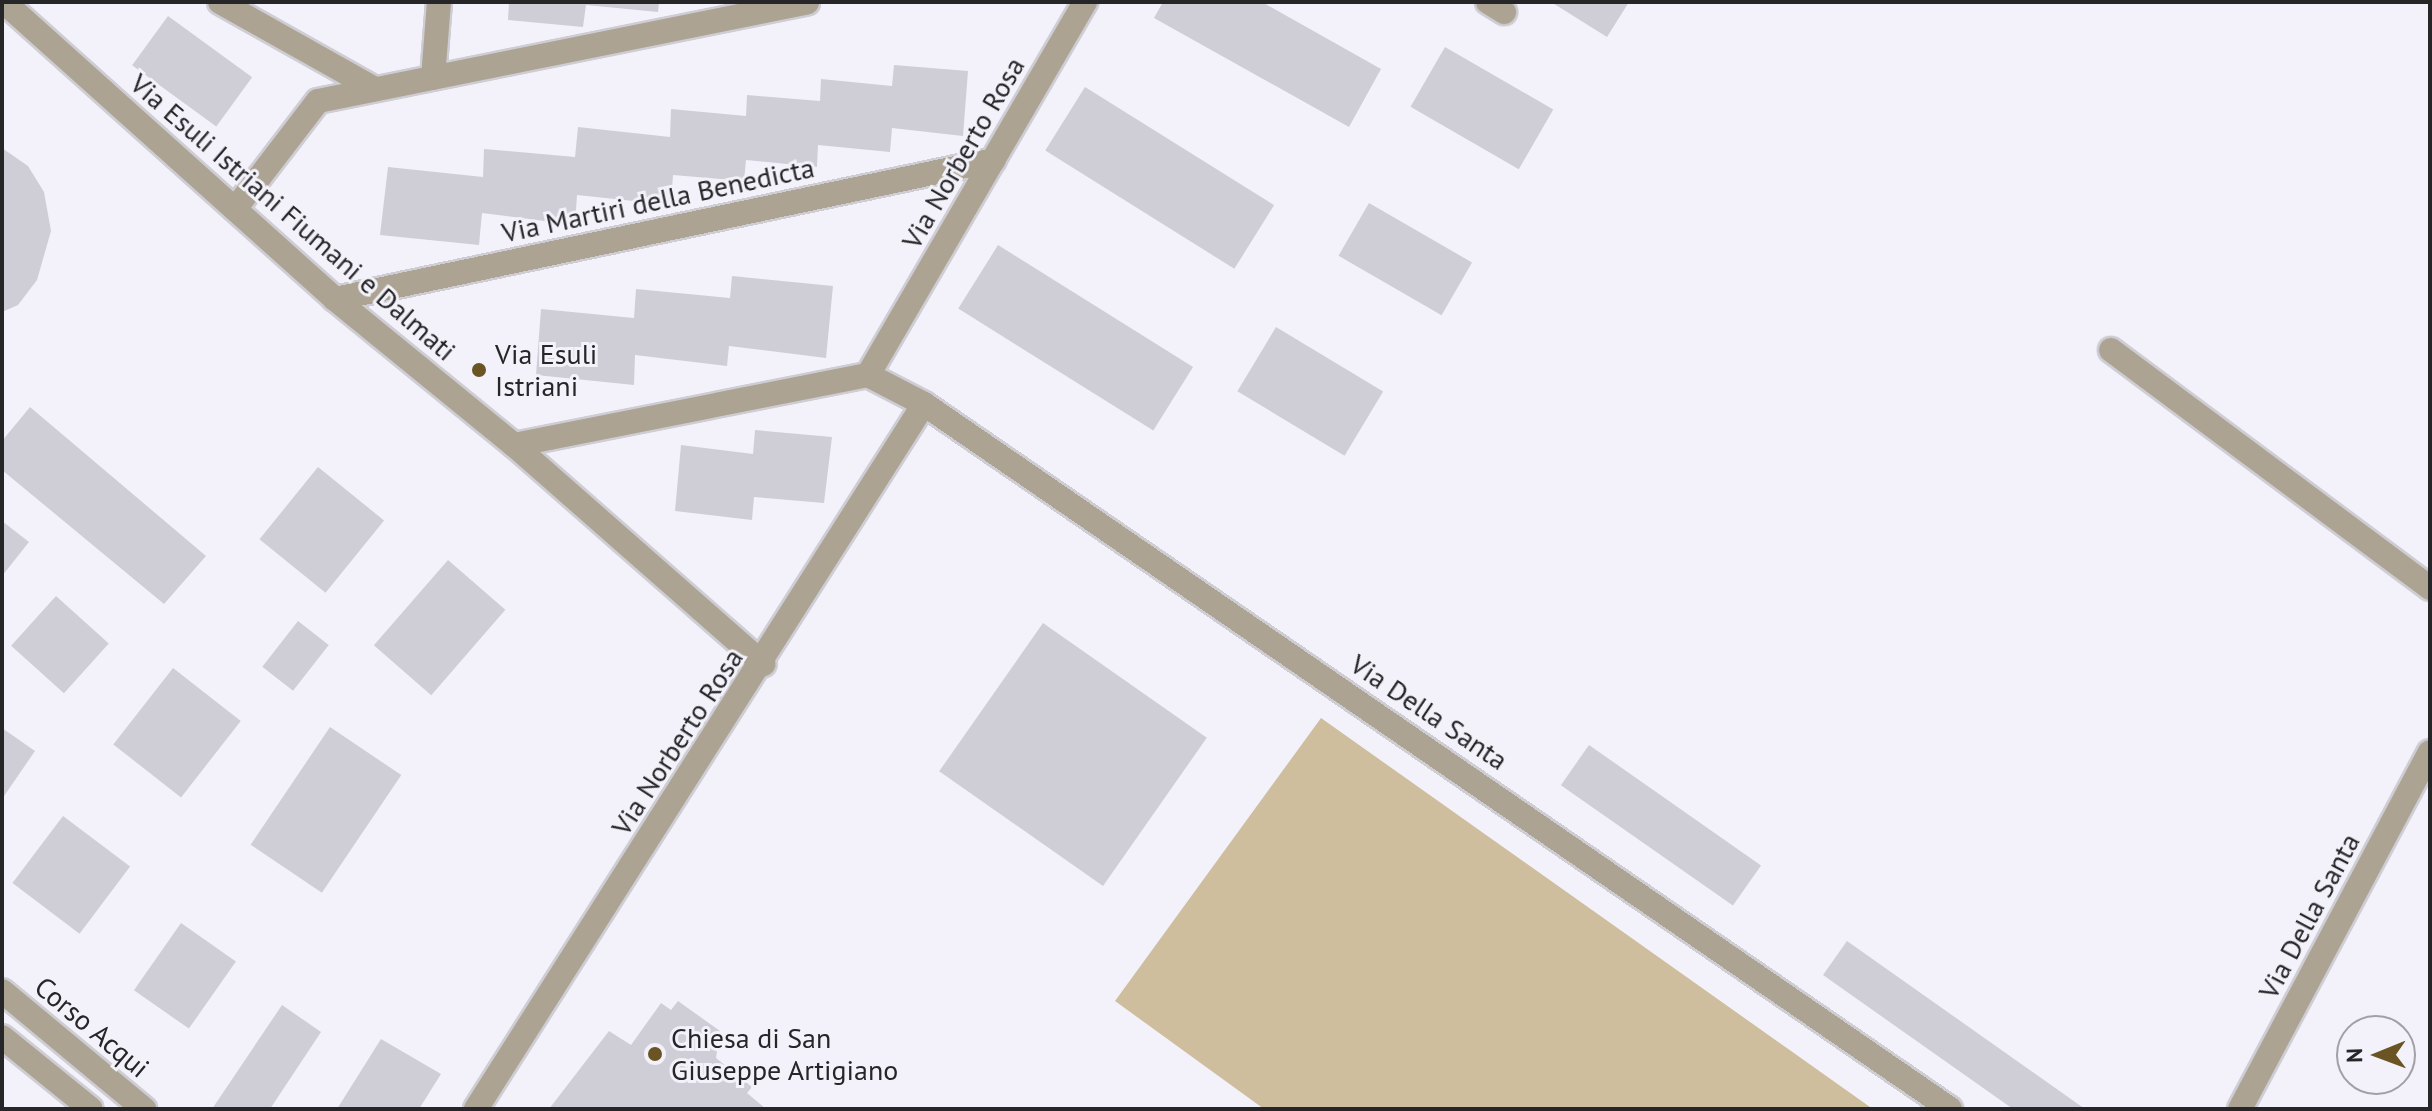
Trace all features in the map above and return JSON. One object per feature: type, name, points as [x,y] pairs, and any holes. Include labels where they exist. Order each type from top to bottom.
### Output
[{"type":"street","name":"Via Esuli Istriani Fiumani e Dalmati","points":[[4,2],[335,299],[514,445],[763,664]]},
{"type":"street","points":[[220,2],[375,89]]},
{"type":"street","points":[[433,78],[439,2]]},
{"type":"street","points":[[235,209],[318,101],[807,2]]},
{"type":"street","name":"Via Norberto Rosa","points":[[868,375],[1085,2]]},
{"type":"street","name":"Via Martiri della Benedicta","points":[[335,299],[994,160]]},
{"type":"street","points":[[2111,350],[2430,588]]},
{"type":"street","points":[[514,445],[868,375]]},
{"type":"street","name":"Via Della Santa","points":[[868,375],[924,404],[1950,1109]]},
{"type":"street","name":"Via Norberto Rosa","points":[[476,1109],[763,664],[924,404]]},
{"type":"street","name":"Via Della Santa","points":[[2240,1109],[2430,752]]},
{"type":"street","name":"Corso Acqui","points":[[2,991],[144,1109]]},
{"type":"street","points":[[2,1037],[91,1109]]},
{"type":"shaded area","points":[[1321,718],[1870,1107],[1264,1109],[1115,1001]]},
{"type":"building","points":[[509,2],[659,2],[658,12],[586,5],[583,27],[508,20]]},
{"type":"building","points":[[1163,2],[1262,2],[1381,69],[1349,127],[1154,18]]},
{"type":"building","points":[[1551,2],[1629,2],[1607,37]]},
{"type":"building","points":[[168,16],[252,77],[216,126],[132,65]]},
{"type":"building","points":[[1445,47],[1553,110],[1519,169],[1410,107]]},
{"type":"building","points":[[894,65],[968,71],[963,136],[892,128],[890,152],[818,145],[817,167],[746,160],[744,181],[673,175],[671,205],[577,195],[575,225],[482,213],[479,245],[380,235],[388,167],[483,177],[484,149],[575,157],[578,127],[670,137],[671,109],[746,116],[747,95],[820,101],[821,79],[892,86]]},
{"type":"building","points":[[1085,87],[1274,205],[1234,269],[1045,151]]},
{"type":"building","points":[[2,148],[28,166],[44,192],[51,231],[37,280],[18,305],[2,312]]},
{"type":"building","points":[[1369,203],[1472,262],[1442,315],[1338,256]]},
{"type":"building","points":[[998,245],[1193,367],[1153,430],[958,309]]},
{"type":"building","points":[[732,276],[833,286],[826,358],[729,346],[727,366],[635,355],[634,385],[536,375],[541,309],[634,318],[636,289],[730,298]]},
{"type":"building","points":[[1276,327],[1383,391],[1345,456],[1237,391]]},
{"type":"building","points":[[30,407],[206,556],[164,604],[2,470],[2,441]]},
{"type":"building","points":[[755,430],[832,437],[824,503],[754,497],[752,520],[675,511],[681,445],[753,454]]},
{"type":"building","points":[[318,467],[384,520],[326,593],[259,539]]},
{"type":"building","points":[[2,521],[29,542],[2,576]]},
{"type":"building","points":[[448,560],[505,610],[431,695],[374,645]]},
{"type":"building","points":[[56,596],[109,644],[64,693],[11,646]]},
{"type":"building","points":[[298,621],[329,645],[293,691],[262,667]]},
{"type":"building","points":[[1043,623],[1207,738],[1103,886],[939,771]]},
{"type":"building","points":[[173,668],[241,721],[181,797],[113,744]]},
{"type":"building","points":[[330,727],[401,775],[322,893],[251,845]]},
{"type":"building","points":[[2,728],[35,751],[2,799]]},
{"type":"building","points":[[1589,745],[1761,865],[1733,906],[1561,785]]},
{"type":"building","points":[[63,816],[130,867],[80,934],[12,883]]},
{"type":"building","points":[[181,923],[236,961],[189,1029],[134,990]]},
{"type":"building","points":[[1847,941],[2085,1109],[2013,1109],[1823,975]]},
{"type":"building","name":"Chiesa di San Giuseppe Artigiano","points":[[678,1001],[720,1031],[716,1058],[752,1087],[747,1093],[766,1109],[549,1109],[609,1031],[631,1045],[661,1003],[671,1010]]},
{"type":"building","points":[[282,1005],[321,1032],[270,1109],[212,1109]]},
{"type":"building","points":[[381,1039],[441,1074],[419,1109],[337,1109]]},
{"type":"place","name":"Via Esuli Istriani","points":[[479,370]]},
{"type":"place","name":"Chiesa di San Giuseppe Artigiano","points":[[655,1054]]}]
